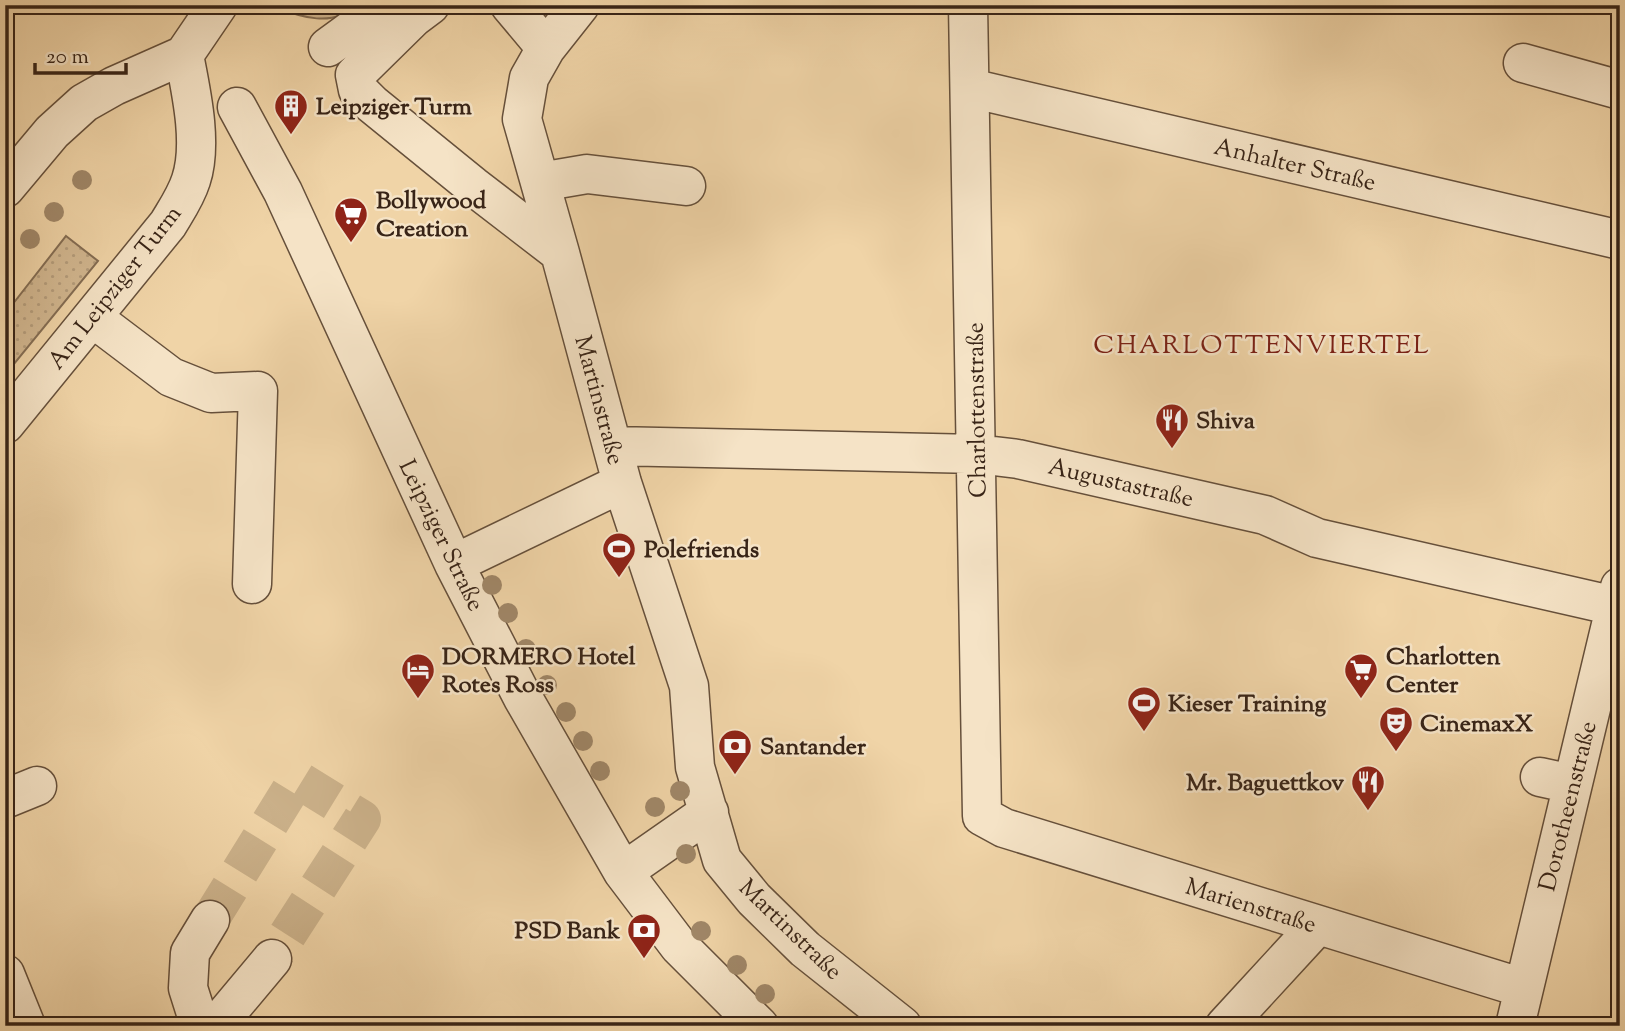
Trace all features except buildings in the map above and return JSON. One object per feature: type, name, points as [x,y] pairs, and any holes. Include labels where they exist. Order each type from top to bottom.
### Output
[{"type":"street","points":[[5,188],[52,132],[84,103],[114,86],[184,55],[218,5]]},
{"type":"street","points":[[328,47],[365,20],[376,5]]},
{"type":"street","points":[[430,5],[355,75],[358,90],[473,186],[560,253]]},
{"type":"street","points":[[510,5],[547,48]]},
{"type":"street","name":"Martinstraße","points":[[580,5],[547,48],[529,78],[522,119],[622,483],[689,687],[695,767],[722,860],[754,899],[805,949],[902,1026]]},
{"type":"street","name":"Charlottenstraße","points":[[968,5],[982,816]]},
{"type":"street","name":"Am Leipziger Turm","points":[[5,424],[168,223],[187,192],[193,176],[197,148],[184,55]]},
{"type":"street","points":[[1523,64],[1620,90]]},
{"type":"street","name":"Anhalter Straße","points":[[970,88],[1620,240]]},
{"type":"street","name":"Leipziger Straße","points":[[237,107],[283,192],[454,564],[523,698],[667,954],[759,1026]]},
{"type":"street","points":[[540,183],[587,174],[686,186]]},
{"type":"street","points":[[93,318],[172,377],[211,393],[258,391],[252,584]]},
{"type":"street","name":"Augustastraße","points":[[613,446],[977,454],[1018,459],[1265,515],[1317,538],[1617,596]]},
{"type":"street","points":[[454,564],[622,483]]},
{"type":"street","name":"Dorotheenstraße","points":[[1515,1026],[1556,780],[1617,596]]},
{"type":"street","points":[[623,872],[709,812]]},
{"type":"street","name":"Marienstraße","points":[[982,816],[1004,828],[1523,988]]},
{"type":"street","points":[[200,1026],[188,988],[190,953],[210,920]]},
{"type":"street","points":[[1225,1026],[1317,926]]},
{"type":"street","points":[[216,1026],[272,959]]},
{"type":"street","points":[[5,974],[26,1026]]},
{"type":"green space","points":[[276,5],[355,5],[337,16],[317,18],[296,14]]},
{"type":"green space","points":[[66,236],[98,261],[5,375],[5,314]]},
{"type":"tunnel","points":[[210,920],[297,779],[362,819],[272,959]]},
{"type":"place","name":"Leipziger Turm","points":[[291,136]]},
{"type":"place","name":"Bollywood Creation","points":[[351,244]]},
{"type":"place","name":"Shiva","points":[[1172,450]]},
{"type":"place","name":"Polefriends","points":[[619,579]]},
{"type":"place","name":"DORMERO Hotel Rotes Ross","points":[[418,700]]},
{"type":"place","name":"Charlotten Center","points":[[1361,700]]},
{"type":"place","name":"Kieser Training","points":[[1144,733]]},
{"type":"place","name":"CinemaxX","points":[[1396,753]]},
{"type":"place","name":"Santander","points":[[735,776]]},
{"type":"place","name":"Mr. Baguettkov","points":[[1368,812]]},
{"type":"place","name":"PSD Bank","points":[[644,960]]},
{"type":"district","name":"CHARLOTTENVIERTEL","points":[[1262,344]]}]
